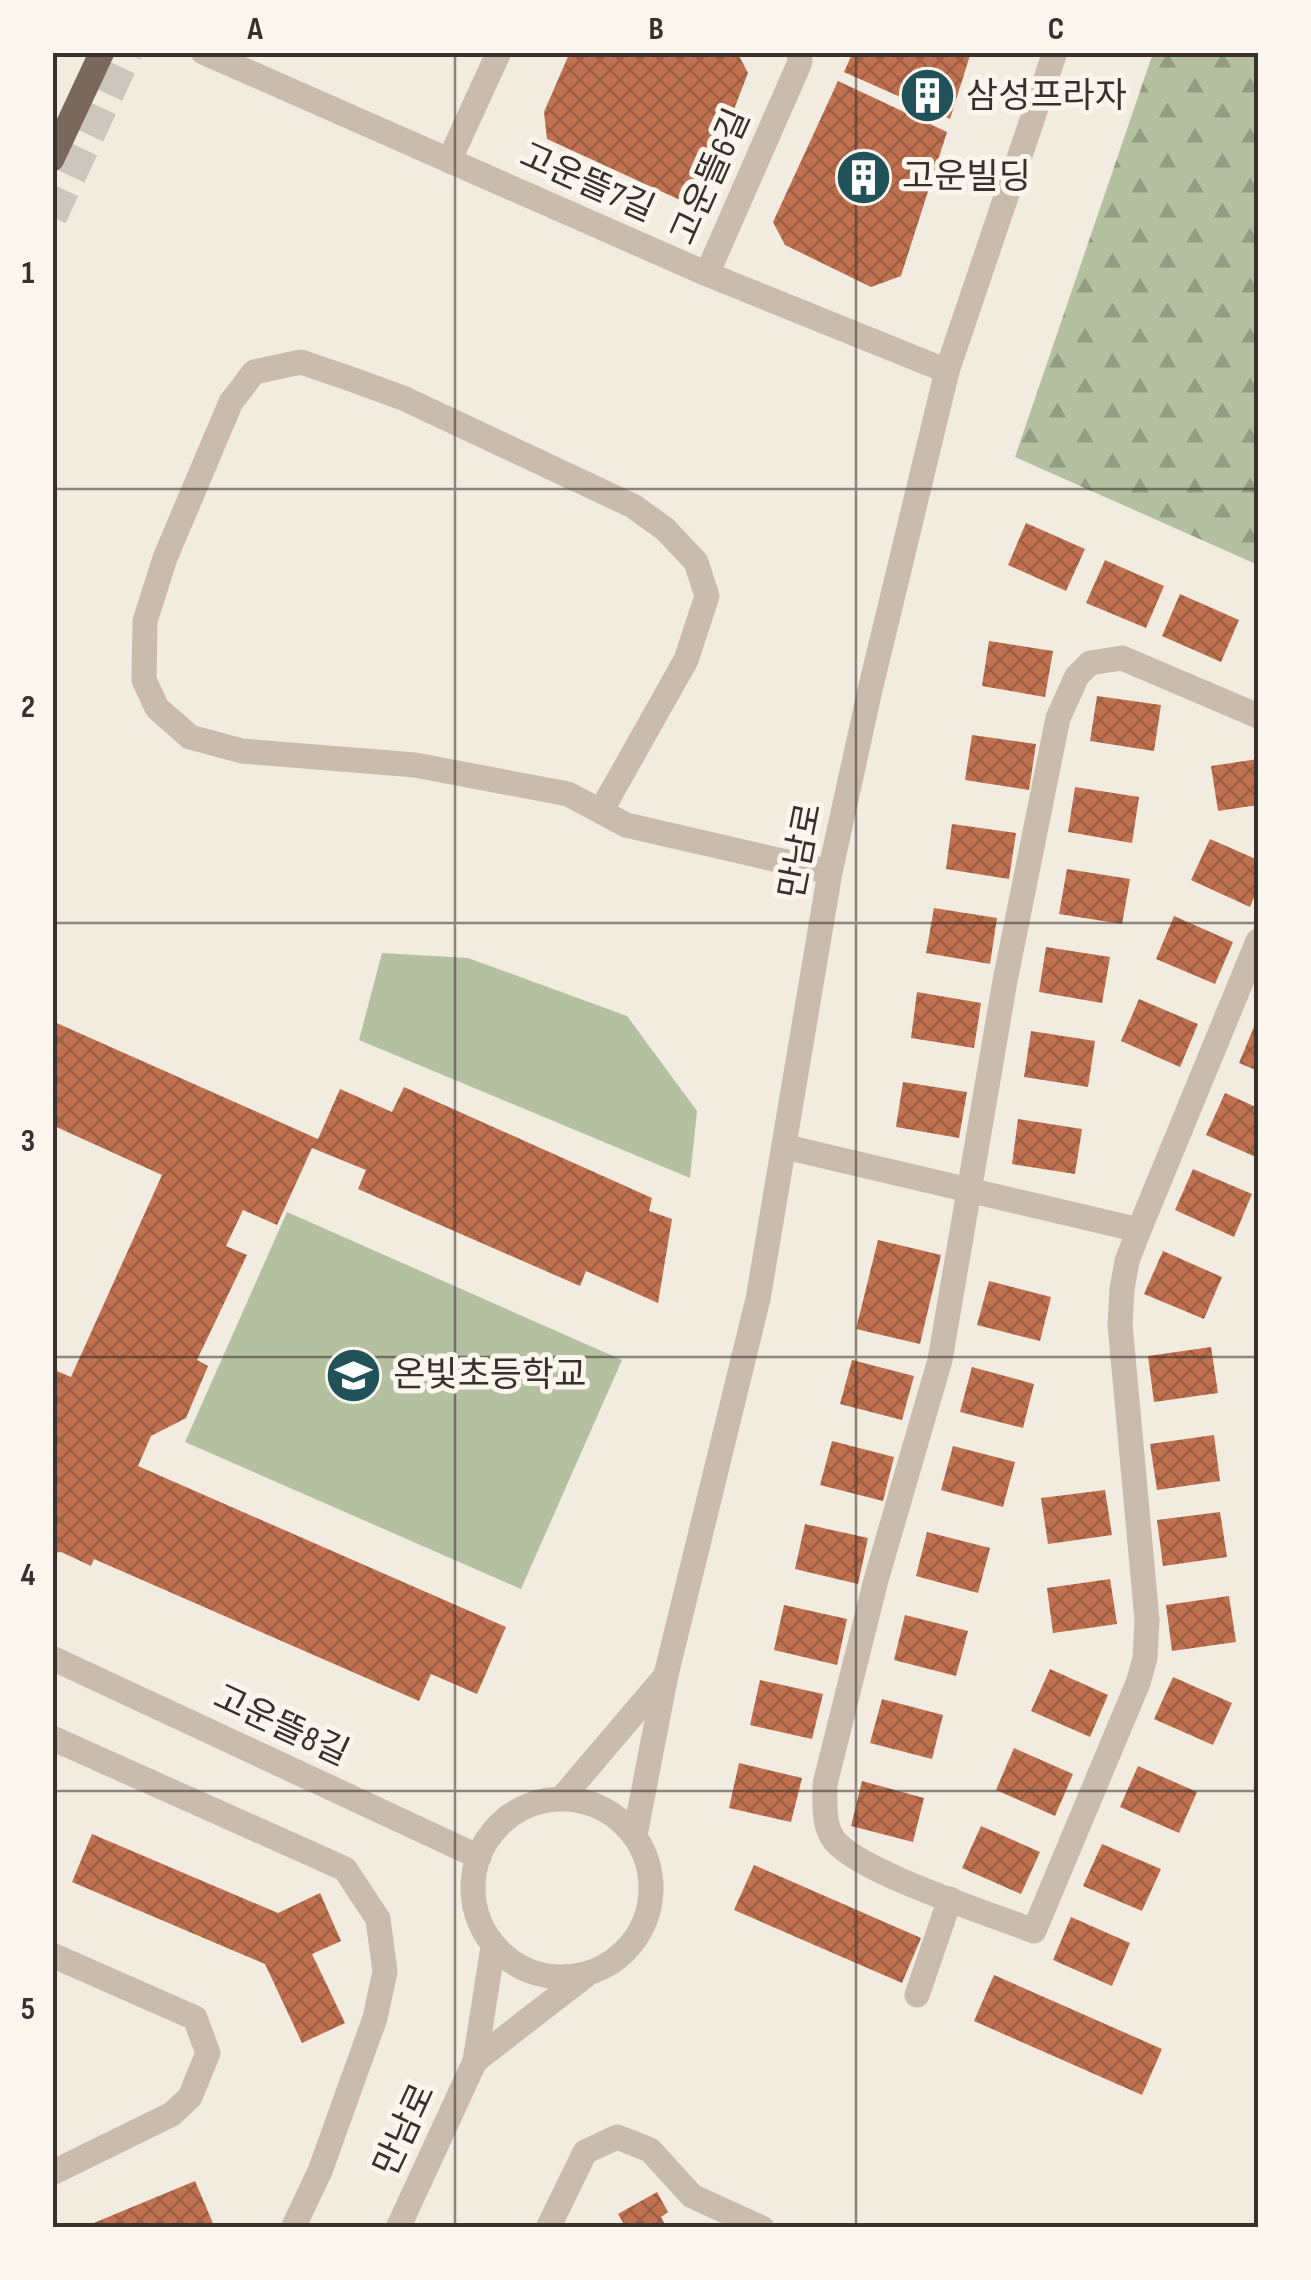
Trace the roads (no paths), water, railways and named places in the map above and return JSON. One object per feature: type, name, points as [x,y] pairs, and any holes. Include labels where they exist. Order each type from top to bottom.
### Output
[{"type":"main road","points":[[52,159],[102,52]]},
{"type":"street","name":"고운뜰7길","points":[[203,52],[707,274],[947,371]]},
{"type":"street","points":[[449,161],[499,52]]},
{"type":"street","name":"고운뜰6길","points":[[707,274],[800,62],[799,52]]},
{"type":"street","name":"만남로","points":[[635,1835],[666,1675],[758,1299],[830,872],[947,371],[1054,52]]},
{"type":"street","points":[[601,811],[686,660],[707,596],[696,562],[665,529],[633,506],[403,398],[301,362],[254,372],[232,402],[165,558],[145,621],[144,680],[157,708],[190,737],[242,751],[415,765],[568,794],[626,824],[830,872]]},
{"type":"street","points":[[1258,716],[1122,658],[1090,663],[1077,676],[1058,718],[1005,981],[940,1360],[872,1598],[826,1784],[825,1811],[831,1835],[844,1852],[1034,1931],[1145,1658],[1147,1620],[1120,1324],[1127,1261],[1258,941]]},
{"type":"street","points":[[786,1147],[1139,1230]]},
{"type":"street","name":"고운뜰8길","points":[[52,1658],[479,1857]]},
{"type":"street","points":[[562,1798],[666,1675]]},
{"type":"street","points":[[52,1738],[345,1869],[378,1920],[384,1972],[376,2018],[320,2171],[293,2228]]},
{"type":"street","points":[[562,1798],[603,1808],[635,1835],[650,1870],[650,1907],[636,1942],[608,1966],[572,1978],[528,1972],[493,1947],[474,1911],[473,1870],[490,1833],[522,1807],[562,1798]]},
{"type":"street","points":[[916,1995],[950,1898]]},
{"type":"street","points":[[476,2061],[493,1947]]},
{"type":"street","points":[[52,1955],[195,2018],[208,2053],[190,2097],[172,2114],[52,2173]]},
{"type":"street","points":[[476,2061],[589,1972]]},
{"type":"street","name":"만남로","points":[[398,2228],[476,2061]]},
{"type":"street","points":[[548,2228],[586,2152],[616,2137],[650,2150],[692,2196],[762,2228]]},
{"type":"tunnel","points":[[52,217],[128,52]]},
{"type":"place","name":"삼성프라자","points":[[927,96]]},
{"type":"place","name":"고운빌딩","points":[[863,177]]},
{"type":"place","name":"온빛초등학교","points":[[354,1375]]}]
